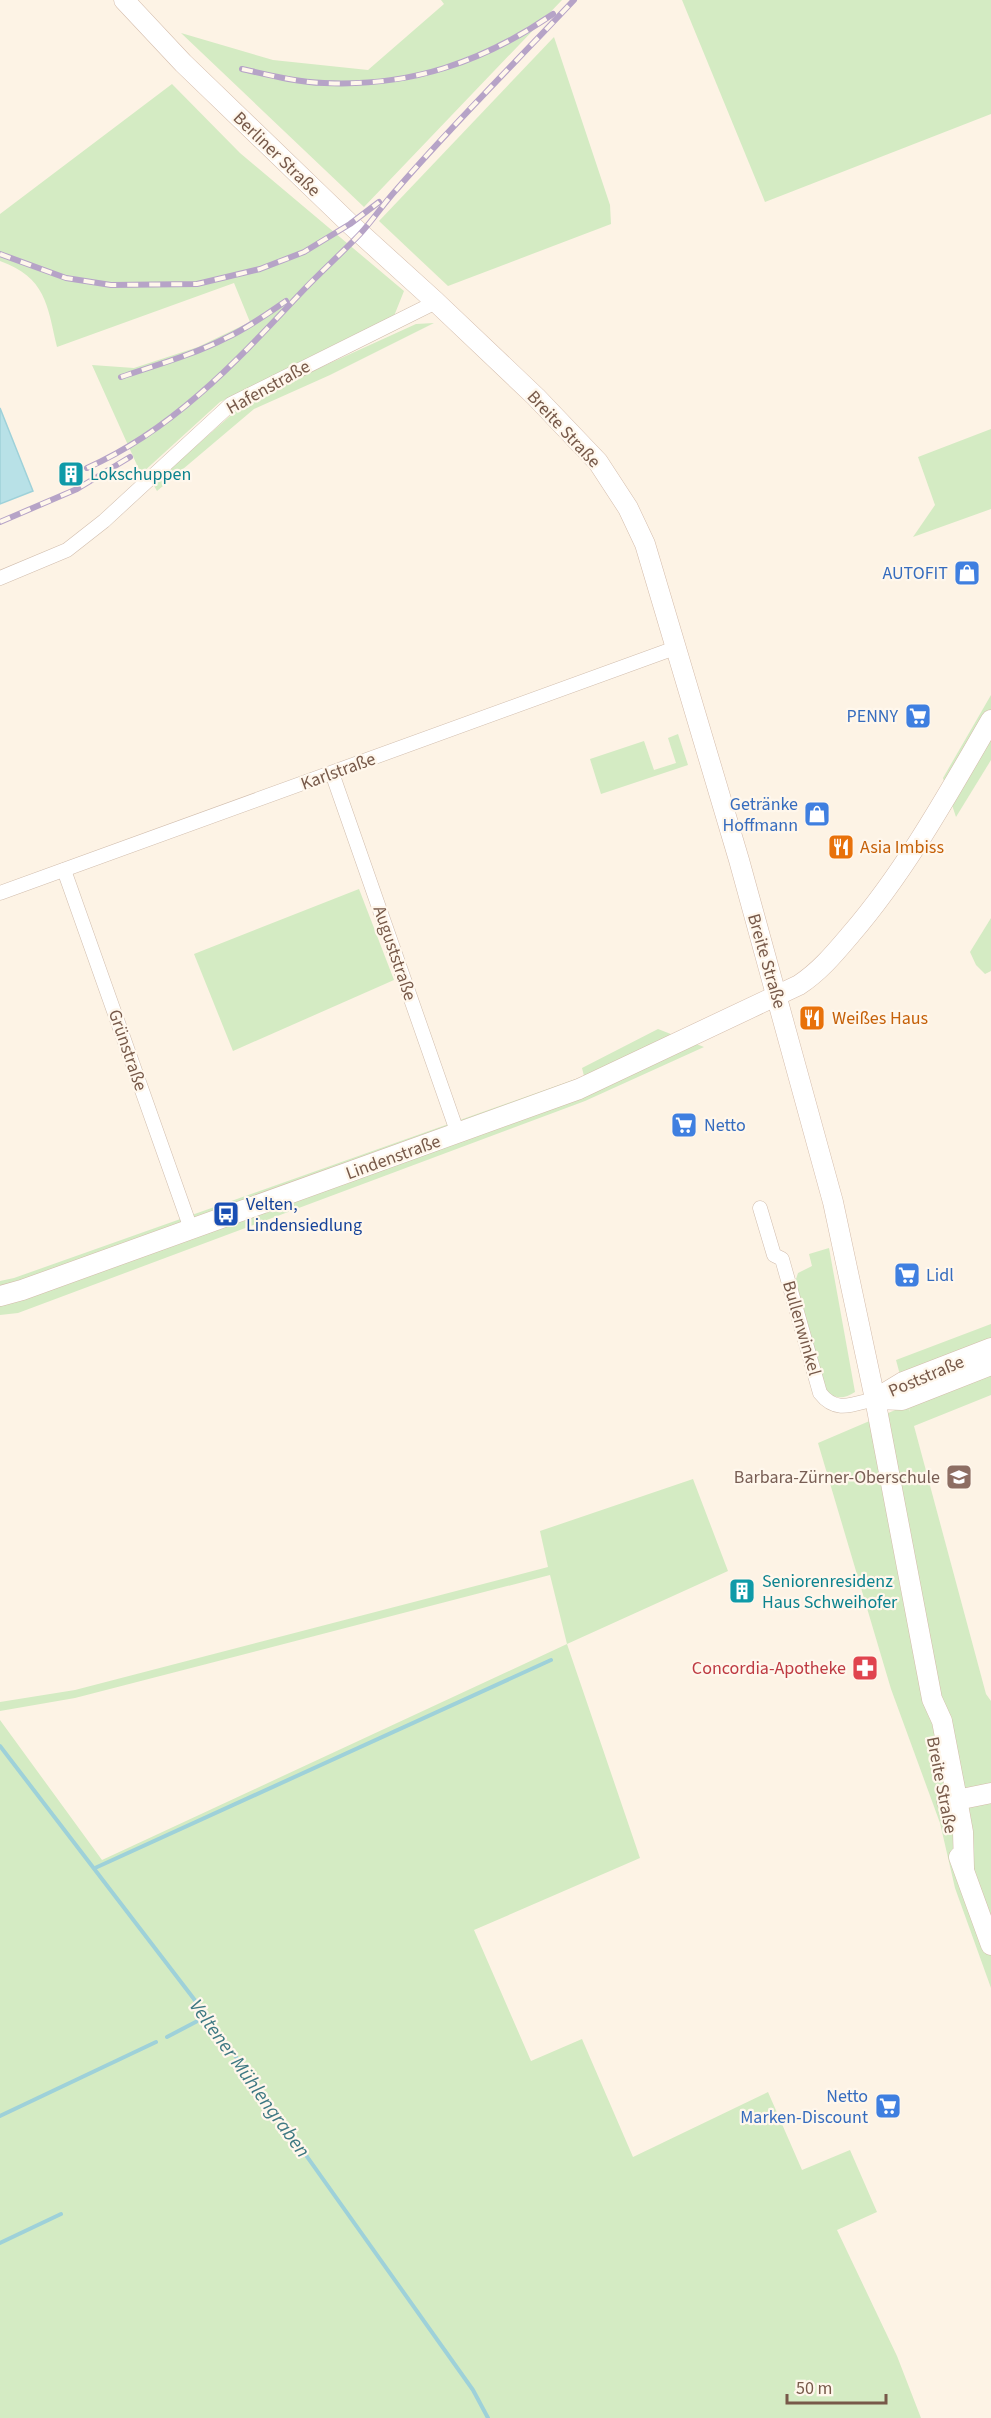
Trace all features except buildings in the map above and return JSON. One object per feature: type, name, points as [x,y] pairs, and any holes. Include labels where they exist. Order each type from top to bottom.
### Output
[{"type":"main road","name":"Berliner Straße","points":[[124,0],[183,63],[350,224],[436,302]]},
{"type":"main road","name":"Breite Straße","points":[[436,302],[536,397],[598,462],[627,508],[645,544],[777,997],[838,1221],[875,1399],[932,1699],[942,1721],[952,1801],[963,1832],[964,1868],[991,1945]]},
{"type":"main road","name":"Lindenstraße","points":[[0,1296],[579,1089],[777,997],[820,970],[868,914],[986,742],[991,720]]},
{"type":"main road","name":"Poststraße","points":[[875,1399],[903,1382],[991,1348]]},
{"type":"main road","name":"Poststraße","points":[[875,1399],[902,1400],[991,1365]]},
{"type":"main road","points":[[952,1801],[991,1793]]},
{"type":"street","name":"Hafenstraße","points":[[0,578],[67,550],[104,521],[231,404],[436,302]]},
{"type":"street","name":"Karlstraße","points":[[0,893],[675,648]]},
{"type":"street","name":"Auguststraße","points":[[332,773],[458,1134]]},
{"type":"street","name":"Grünstraße","points":[[64,870],[191,1229]]},
{"type":"street","name":"Bullenwinkel","points":[[760,1208],[774,1255],[782,1259],[820,1393],[828,1403],[837,1407],[875,1399]]},
{"type":"green space","points":[[441,0],[562,0],[364,207],[181,33],[273,60],[368,70],[444,4]]},
{"type":"green space","points":[[682,0],[991,0],[991,114],[765,202]]},
{"type":"green space","points":[[554,37],[610,205],[611,224],[448,286],[379,221]]},
{"type":"green space","points":[[172,84],[240,153],[404,291],[394,316],[220,402],[141,474],[92,365],[134,368],[198,347],[250,322],[234,283],[57,347],[47,305],[36,284],[15,268],[0,261],[0,214]]},
{"type":"green space","points":[[434,323],[330,375],[254,409],[157,491],[153,484],[247,401],[416,324]]},
{"type":"green space","points":[[991,429],[991,509],[913,537],[935,505],[918,457]]},
{"type":"green space","points":[[991,695],[991,760],[956,817],[943,778]]},
{"type":"green space","points":[[678,734],[688,765],[601,794],[590,759],[644,741],[654,770],[676,763],[668,738]]},
{"type":"green space","points":[[359,889],[394,980],[233,1051],[194,954]]},
{"type":"green space","points":[[991,918],[991,971],[985,974],[976,965],[970,952]]},
{"type":"green space","points":[[658,1029],[704,1047],[585,1101],[18,1313],[0,1315],[0,1281],[14,1278],[584,1076],[582,1068]]},
{"type":"green space","points":[[829,1248],[855,1392],[843,1397],[831,1395],[824,1389],[795,1282],[798,1273],[812,1266],[809,1254]]},
{"type":"green space","points":[[991,1324],[991,1395],[914,1426],[986,1694],[991,1701],[991,1988],[955,1888],[940,1823],[891,1689],[818,1443],[907,1405],[910,1412],[896,1360]]},
{"type":"green space","points":[[693,1479],[728,1571],[567,1644],[550,1575],[75,1698],[0,1711],[0,1702],[75,1690],[548,1567],[540,1531]]},
{"type":"green space","points":[[567,1644],[640,1858],[474,1930],[531,2061],[582,2039],[633,2157],[768,2092],[802,2170],[850,2150],[877,2212],[837,2230],[897,2356],[921,2418],[0,2418],[0,1720],[102,1860]]},
{"type":"water","points":[[0,408],[33,491],[0,504]]},
{"type":"waterway","points":[[95,1868],[551,1660]]},
{"type":"waterway","name":"Veltener Mühlengraben","points":[[0,1746],[207,2016],[473,2390],[488,2418]]},
{"type":"waterway","points":[[167,2037],[207,2016]]},
{"type":"waterway","points":[[0,2116],[156,2042]]},
{"type":"waterway","points":[[0,2243],[61,2214]]},
{"type":"railway","points":[[87,468],[118,453],[173,416],[249,348],[360,234],[392,194],[440,141],[574,0]]},
{"type":"railway","points":[[242,69],[293,80],[324,83],[386,81],[416,76],[444,68],[500,46],[553,14]]},
{"type":"railway","points":[[0,254],[66,278],[111,285],[197,284],[260,269],[304,252],[350,224],[379,202]]},
{"type":"railway","points":[[121,377],[201,350],[250,325],[286,301]]},
{"type":"railway","points":[[0,522],[77,489],[130,457]]},
{"type":"place","name":"Lokschuppen","points":[[71,474]]},
{"type":"place","name":"AUTOFIT","points":[[967,573]]},
{"type":"place","name":"PENNY","points":[[918,716]]},
{"type":"place","name":"Getränke Hoffmann","points":[[817,814]]},
{"type":"place","name":"Asia Imbiss","points":[[841,847]]},
{"type":"place","name":"Weißes Haus","points":[[812,1018]]},
{"type":"place","name":"Netto","points":[[684,1125]]},
{"type":"place","name":"Velten, Lindensiedlung","points":[[226,1214]]},
{"type":"place","name":"Lidl","points":[[907,1275]]},
{"type":"place","name":"Barbara-Zürner-Oberschule","points":[[959,1477]]},
{"type":"place","name":"Seniorenresidenz Haus Schweihofer","points":[[742,1591]]},
{"type":"place","name":"Concordia-Apotheke","points":[[865,1668]]},
{"type":"place","name":"Netto Marken-Discount","points":[[888,2106]]}]
